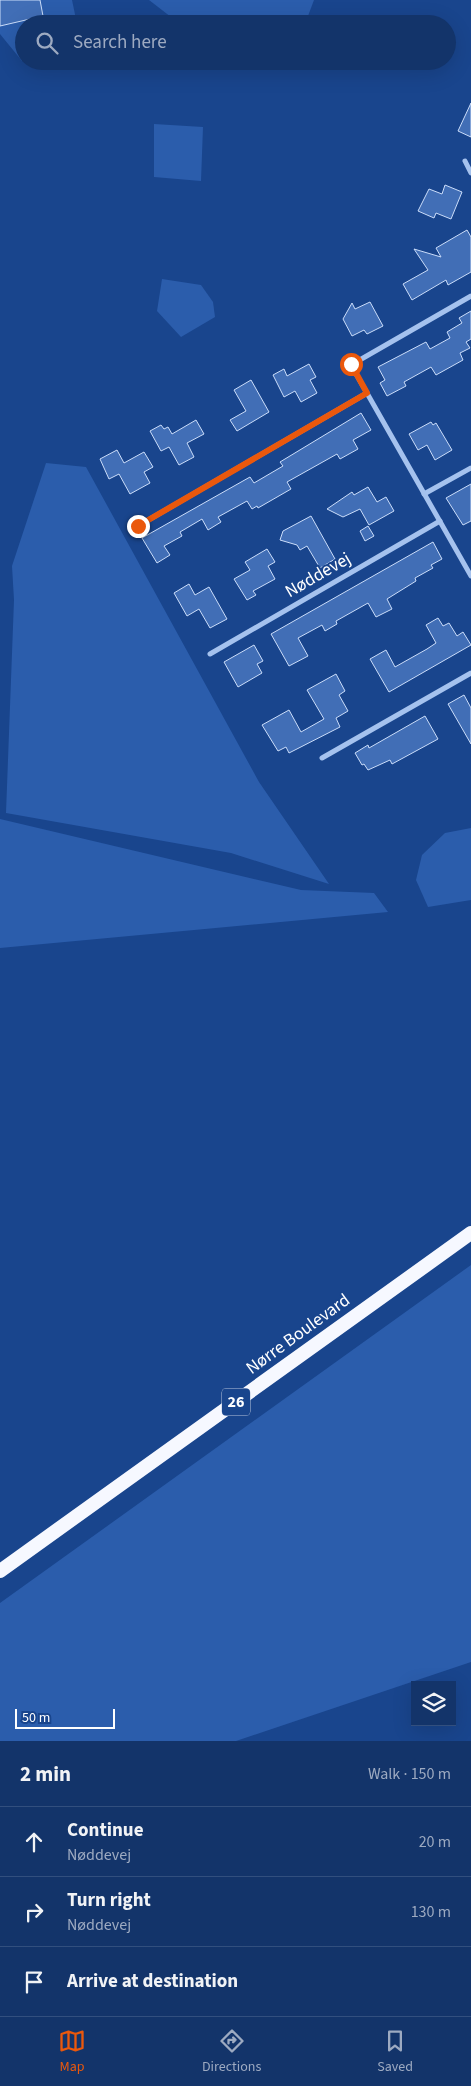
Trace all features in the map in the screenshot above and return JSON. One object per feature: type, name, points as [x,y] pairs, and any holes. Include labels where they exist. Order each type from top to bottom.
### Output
[{"type":"highway","name":"Nørre Boulevard","points":[[0,1572],[471,1233]]},
{"type":"street","points":[[465,161],[471,173]]},
{"type":"street","points":[[471,296],[351,364],[471,576]]},
{"type":"street","points":[[138,526],[367,393]]},
{"type":"street","points":[[424,494],[471,468]]},
{"type":"street","name":"Nøddevej","points":[[210,654],[440,520]]},
{"type":"street","points":[[322,758],[471,673]]},
{"type":"shaded area","points":[[0,0],[72,0],[75,15],[15,15],[15,52],[0,34]]},
{"type":"shaded area","points":[[149,0],[314,0],[308,15],[168,15]]},
{"type":"shaded area","points":[[154,124],[203,127],[201,181],[154,177]]},
{"type":"shaded area","points":[[162,279],[201,285],[213,302],[215,317],[181,337],[157,311]]},
{"type":"shaded area","points":[[46,463],[86,467],[259,782],[329,884],[231,853],[6,813],[14,600],[12,566]]},
{"type":"shaded area","points":[[0,819],[301,890],[374,893],[388,912],[0,948]]},
{"type":"shaded area","points":[[471,828],[471,900],[428,907],[416,880],[422,855],[445,833]]},
{"type":"shaded area","points":[[471,1265],[471,1662],[236,1741],[0,1741],[0,1603]]},
{"type":"building","points":[[0,0],[40,0],[43,15],[15,15],[15,23],[0,26]]},
{"type":"building","points":[[471,103],[471,137],[458,131]]},
{"type":"building","points":[[445,185],[462,192],[451,219],[436,213],[434,218],[418,211],[429,189],[442,194]]},
{"type":"building","points":[[467,230],[471,237],[471,272],[448,285],[446,280],[412,300],[403,284],[428,270],[414,249],[441,257],[436,248]]},
{"type":"building","points":[[370,302],[383,326],[367,334],[364,330],[352,336],[343,319],[352,303],[355,309]]},
{"type":"building","points":[[471,311],[471,339],[466,342],[470,348],[460,353],[463,360],[436,375],[431,367],[404,382],[406,386],[387,396],[380,383],[385,380],[378,367],[426,342],[430,349],[450,338],[447,332],[462,323],[459,318]]},
{"type":"building","points":[[309,364],[316,377],[310,380],[317,393],[301,402],[295,391],[284,397],[273,375],[284,369],[287,376]]},
{"type":"building","points":[[251,380],[269,412],[237,431],[230,420],[246,411],[234,390]]},
{"type":"building","points":[[361,413],[371,430],[353,440],[358,449],[340,459],[337,454],[287,482],[291,489],[258,508],[257,506],[252,509],[247,501],[218,517],[221,522],[208,530],[202,519],[180,532],[182,536],[164,546],[170,555],[157,563],[142,538],[250,477],[254,483],[283,466],[280,462]]},
{"type":"building","points":[[196,420],[204,434],[187,443],[194,457],[179,465],[169,447],[161,451],[150,431],[161,425],[164,429],[168,427],[172,434]]},
{"type":"building","points":[[431,422],[433,425],[436,423],[452,450],[435,460],[427,445],[418,450],[409,434]]},
{"type":"building","points":[[117,450],[124,463],[144,452],[153,467],[144,472],[150,483],[130,494],[119,474],[109,479],[100,459]]},
{"type":"building","points":[[471,484],[471,521],[463,525],[446,498]]},
{"type":"building","points":[[368,487],[377,502],[386,497],[394,511],[369,525],[360,509],[343,517],[327,509],[352,492],[354,495]]},
{"type":"building","points":[[311,516],[335,559],[320,568],[307,546],[300,550],[297,545],[280,540],[283,531]]},
{"type":"building","points":[[368,526],[374,536],[365,541],[360,531]]},
{"type":"building","points":[[433,542],[442,559],[431,565],[433,568],[415,578],[416,581],[387,599],[392,609],[376,617],[368,603],[336,621],[337,624],[325,631],[322,625],[298,638],[308,656],[289,666],[271,634]]},
{"type":"building","points":[[267,549],[275,562],[268,566],[275,579],[253,591],[256,595],[247,600],[234,579],[250,570],[245,562]]},
{"type":"building","points":[[189,584],[195,595],[209,587],[227,619],[210,628],[199,609],[187,616],[174,593]]},
{"type":"building","points":[[438,618],[443,626],[449,623],[457,636],[463,632],[471,645],[389,692],[370,659],[386,650],[395,667],[427,649],[436,643],[426,625]]},
{"type":"building","points":[[254,645],[263,661],[257,664],[262,673],[238,687],[224,662]]},
{"type":"building","points":[[336,674],[345,691],[339,695],[348,711],[336,718],[340,727],[289,753],[286,747],[278,751],[262,725],[289,710],[301,732],[324,719],[307,690]]},
{"type":"building","points":[[464,695],[471,708],[471,744],[448,704]]},
{"type":"building","points":[[425,716],[438,739],[392,764],[390,760],[368,770],[364,764],[362,765],[355,753],[368,745],[369,748]]},
{"type":"route","points":[[138,526],[367,393],[351,364]]}]
